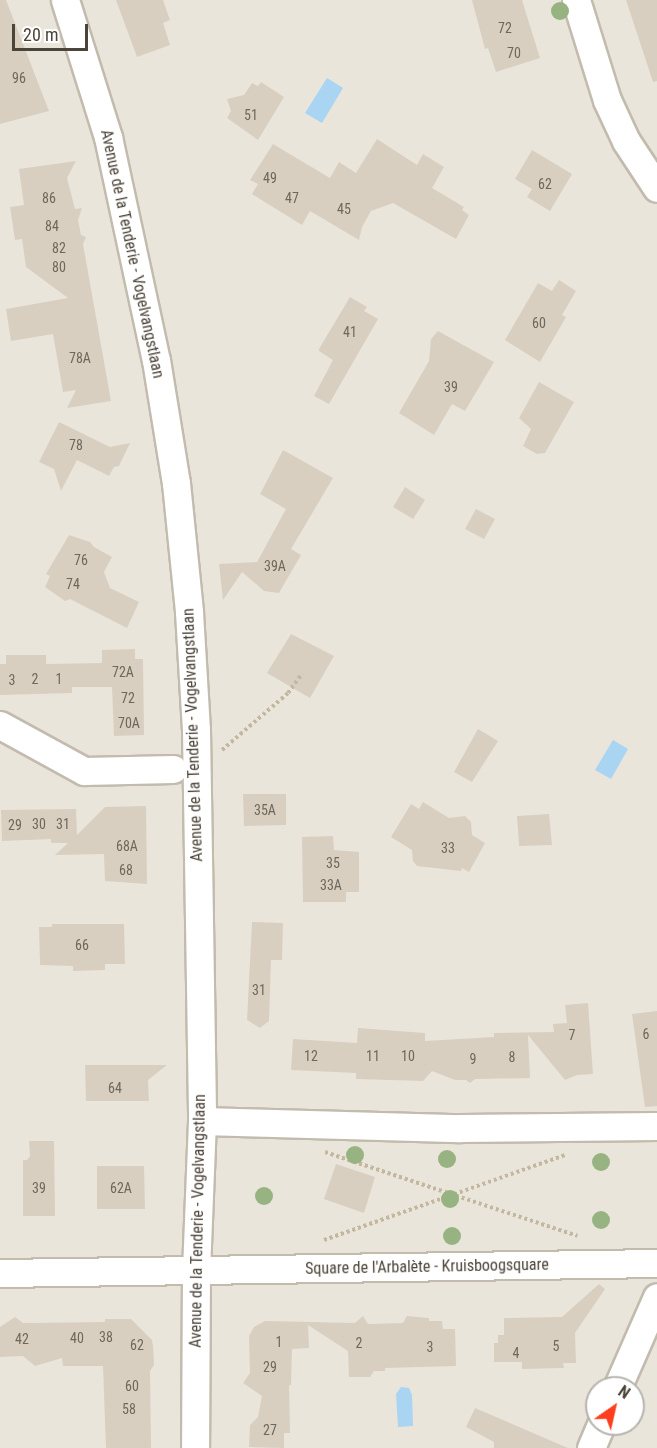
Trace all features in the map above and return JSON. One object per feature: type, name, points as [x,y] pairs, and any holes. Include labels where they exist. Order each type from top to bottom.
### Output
[{"type":"street","name":"Avenue de la Tenderie - Vogelvangstlaan","points":[[65,0],[90,73],[108,137],[156,360],[176,483],[189,612],[196,730],[202,1121],[196,1269],[195,1448]]},
{"type":"street","points":[[576,0],[607,100],[626,141],[657,188]]},
{"type":"street","points":[[0,725],[84,771],[173,769]]},
{"type":"street","points":[[202,1121],[460,1128],[657,1126]]},
{"type":"street","name":"Square de l'Arbalète - Kruisboogsquare","points":[[0,1273],[657,1263]]},
{"type":"street","points":[[622,1376],[657,1297]]},
{"type":"path","points":[[214,756],[288,693],[302,674]]},
{"type":"path","points":[[322,1151],[579,1237]]},
{"type":"path","points":[[320,1242],[567,1154]]},
{"type":"shaded area","points":[[0,0],[657,0],[657,1448],[0,1448]]},
{"type":"water","points":[[327,78],[343,88],[322,123],[305,113]]},
{"type":"water","points":[[613,740],[628,749],[611,779],[595,770]]},
{"type":"water","points":[[401,1387],[409,1388],[412,1395],[413,1426],[398,1427],[396,1394]]},
{"type":"building","points":[[0,0],[6,0],[49,111],[0,124]]},
{"type":"building","points":[[116,0],[163,0],[170,20],[163,23],[170,45],[137,57]]},
{"type":"building","points":[[472,0],[522,0],[540,58],[496,72],[488,48],[485,49]]},
{"type":"building","points":[[626,0],[657,0],[657,81],[653,82]]},
{"type":"building","points":[[261,82],[284,97],[258,140],[227,118],[231,111],[227,99],[244,95],[252,83],[258,86]]},
{"type":"building","points":[[377,139],[417,165],[423,154],[444,167],[432,188],[464,207],[462,210],[469,215],[456,239],[393,203],[371,211],[362,227],[359,240],[310,211],[302,225],[252,194],[258,184],[250,180],[273,144],[330,178],[339,162],[356,173]]},
{"type":"building","points":[[532,150],[572,174],[550,211],[527,197],[532,189],[515,179]]},
{"type":"building","points":[[76,161],[67,178],[75,209],[82,208],[78,220],[81,235],[86,237],[83,244],[111,401],[67,408],[76,390],[63,392],[53,334],[11,341],[6,309],[68,298],[26,267],[22,239],[15,240],[10,207],[24,205],[19,169]]},
{"type":"building","points":[[559,280],[576,291],[562,315],[566,317],[540,362],[505,340],[538,283],[552,291]]},
{"type":"building","points":[[350,297],[367,307],[364,311],[378,319],[329,404],[314,396],[333,360],[319,349]]},
{"type":"building","points":[[438,331],[494,362],[465,411],[452,404],[434,435],[399,413],[429,361],[431,339]]},
{"type":"building","points":[[539,382],[574,402],[545,453],[537,454],[523,446],[531,429],[519,418]]},
{"type":"building","points":[[59,422],[110,447],[130,443],[119,466],[114,467],[109,476],[77,460],[61,491],[54,469],[39,462]]},
{"type":"building","points":[[283,450],[333,478],[291,549],[301,555],[279,593],[264,591],[242,572],[223,600],[219,564],[257,562],[286,509],[260,494]]},
{"type":"building","points":[[405,487],[425,500],[413,519],[393,507]]},
{"type":"building","points":[[476,509],[495,519],[484,539],[465,529]]},
{"type":"building","points":[[69,535],[90,542],[94,547],[112,557],[104,572],[110,588],[139,602],[127,628],[70,599],[65,601],[45,587],[50,576],[46,574]]},
{"type":"building","points":[[291,634],[334,656],[310,698],[267,673]]},
{"type":"building","points":[[135,649],[135,659],[143,659],[144,735],[114,736],[112,687],[72,687],[72,693],[0,695],[0,664],[6,664],[6,655],[46,655],[46,664],[102,663],[102,650]]},
{"type":"building","points":[[478,729],[498,741],[472,782],[454,772]]},
{"type":"building","points":[[243,794],[286,794],[286,825],[244,826]]},
{"type":"building","points":[[423,802],[449,818],[465,816],[471,822],[472,835],[485,843],[469,872],[462,868],[461,871],[417,866],[413,861],[412,850],[391,837],[411,804],[419,809]]},
{"type":"building","points":[[146,806],[147,884],[105,881],[104,854],[55,855],[68,843],[51,843],[51,839],[2,841],[1,810],[76,809],[77,835],[105,807]]},
{"type":"building","points":[[549,814],[552,845],[519,846],[517,816]]},
{"type":"building","points":[[333,836],[334,850],[359,852],[359,892],[346,892],[346,902],[303,902],[302,837]]},
{"type":"building","points":[[252,922],[283,923],[282,960],[271,960],[269,1021],[260,1028],[247,1020]]},
{"type":"building","points":[[52,924],[124,924],[125,964],[105,964],[105,970],[73,971],[73,966],[40,965],[39,927],[52,927]]},
{"type":"building","points":[[588,1003],[593,1074],[577,1075],[565,1080],[528,1035],[530,1078],[475,1079],[470,1083],[432,1071],[423,1081],[356,1079],[356,1073],[291,1070],[293,1039],[357,1043],[358,1028],[425,1033],[425,1041],[494,1037],[494,1033],[554,1032],[553,1024],[567,1023],[565,1005]]},
{"type":"building","points":[[657,1011],[657,1106],[645,1107],[632,1014]]},
{"type":"building","points":[[85,1065],[167,1065],[148,1080],[149,1101],[86,1101]]},
{"type":"building","points":[[29,1141],[54,1141],[55,1216],[23,1216],[23,1160],[27,1160],[30,1156]]},
{"type":"building","points":[[336,1164],[375,1177],[364,1213],[324,1199]]},
{"type":"building","points":[[97,1166],[144,1166],[145,1209],[97,1209]]},
{"type":"building","points":[[599,1284],[605,1289],[575,1333],[576,1363],[563,1363],[564,1368],[522,1369],[522,1362],[494,1362],[494,1343],[498,1343],[498,1335],[504,1335],[504,1318],[562,1317]]},
{"type":"building","points":[[363,1316],[368,1324],[403,1323],[407,1316],[429,1318],[429,1321],[442,1321],[443,1329],[455,1329],[456,1366],[385,1368],[385,1371],[374,1371],[370,1377],[349,1377],[348,1351],[308,1325],[309,1348],[292,1349],[291,1385],[289,1385],[290,1433],[284,1433],[284,1448],[249,1447],[250,1425],[258,1417],[262,1396],[243,1383],[250,1373],[249,1336],[254,1327],[265,1321],[355,1323]]},
{"type":"building","points":[[15,1317],[23,1323],[105,1322],[105,1319],[131,1319],[152,1340],[153,1346],[154,1365],[150,1371],[151,1448],[106,1448],[103,1366],[63,1366],[62,1358],[35,1366],[23,1356],[0,1357],[0,1327]]},
{"type":"building","points":[[475,1408],[568,1448],[494,1448],[494,1442],[466,1427]]}]
